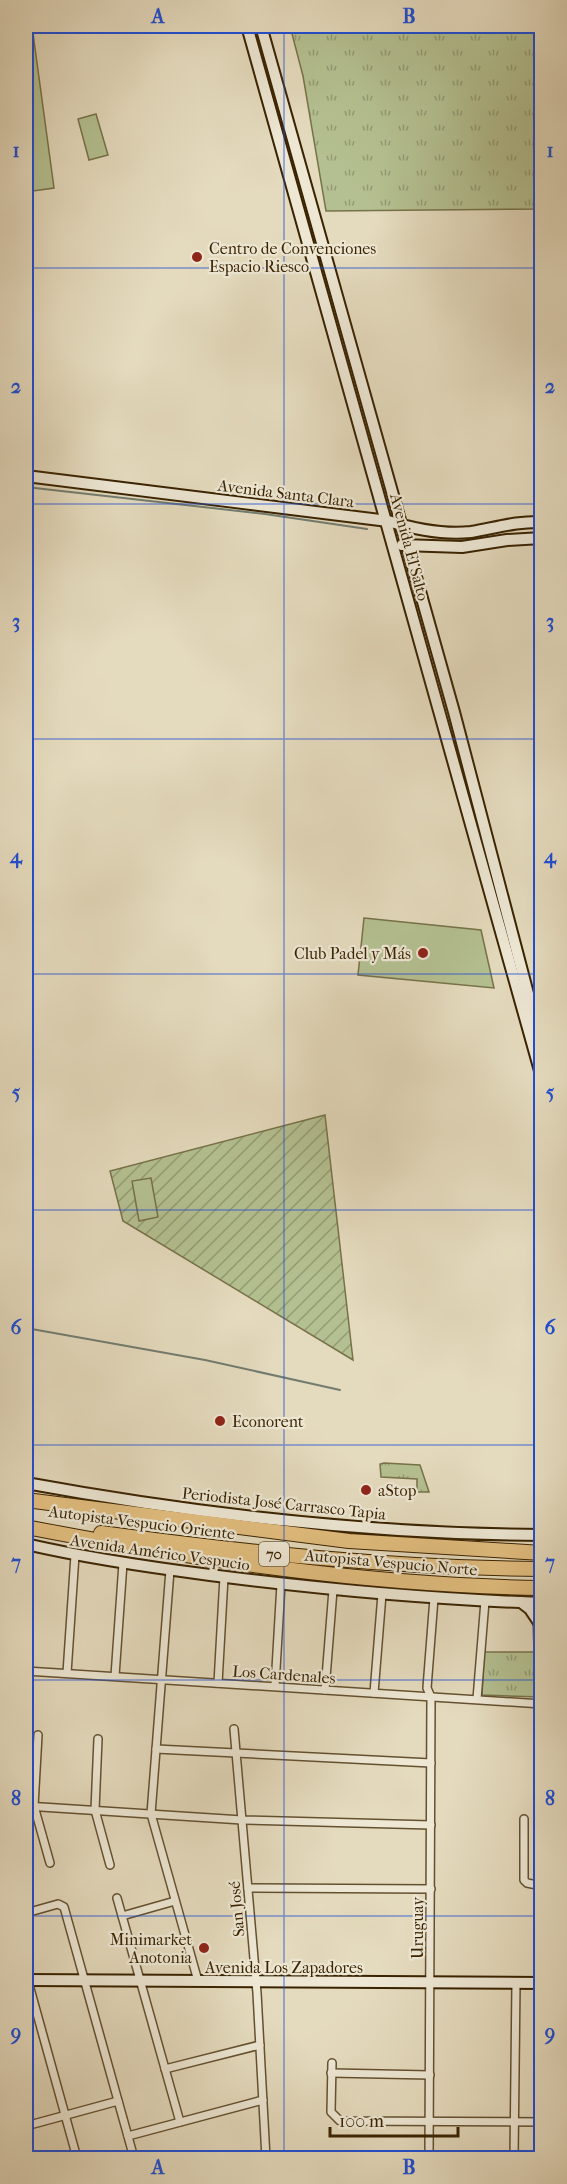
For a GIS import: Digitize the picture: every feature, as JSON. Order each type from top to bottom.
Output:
[{"type":"highway","name":"Autopista Vespucio Norte","points":[[26,1500],[349,1541],[526,1553],[542,1551]]},
{"type":"highway","name":"Autopista Vespucio Norte","points":[[26,1527],[152,1551],[258,1566],[418,1582],[542,1588]]},
{"type":"highway","name":"Autopista Vespucio Oriente","points":[[26,1527],[62,1528],[367,1563],[542,1569]]},
{"type":"main road","name":"Avenida El Salto","points":[[247,26],[388,521],[542,1078]]},
{"type":"main road","name":"Avenida El Salto","points":[[261,26],[454,712],[542,1047]]},
{"type":"main road","name":"Avenida Santa Clara","points":[[26,476],[388,521],[437,532],[462,532],[519,522],[542,522]]},
{"type":"main road","points":[[394,544],[462,547],[507,540],[542,538]]},
{"type":"main road","name":"Periodista José Carrasco Tapia","points":[[26,1482],[128,1500],[304,1522],[409,1531],[542,1535]]},
{"type":"main road","points":[[520,1534],[534,1541],[542,1551]]},
{"type":"main road","name":"Avenida Américo Vespucio","points":[[26,1544],[123,1563],[333,1590],[542,1603]]},
{"type":"main road","points":[[520,1602],[530,1598],[542,1588]]},
{"type":"main road","points":[[520,1602],[530,1609],[542,1627]]},
{"type":"main road","name":"Avenida Los Zapadores","points":[[26,1978],[140,1982],[542,1983]]},
{"type":"street","points":[[26,1544],[26,1572]]},
{"type":"street","points":[[67,1673],[75,1555]]},
{"type":"street","points":[[116,1676],[123,1563]]},
{"type":"street","points":[[170,1570],[151,1814],[198,1981]]},
{"type":"street","points":[[218,1683],[224,1577]]},
{"type":"street","points":[[275,1686],[281,1584]]},
{"type":"street","points":[[326,1690],[333,1590]]},
{"type":"street","points":[[374,1693],[382,1594]]},
{"type":"street","name":"Uruguay","points":[[429,2158],[431,1696],[428,1688],[434,1598]]},
{"type":"street","points":[[477,1699],[485,1601]]},
{"type":"street","name":"Los Cardenales","points":[[26,1671],[542,1704]]},
{"type":"street","name":"San José","points":[[234,1729],[256,1982],[266,2157]]},
{"type":"street","points":[[38,1735],[34,1806],[50,1863]]},
{"type":"street","points":[[98,1739],[95,1810],[110,1865]]},
{"type":"street","points":[[156,1749],[431,1763]]},
{"type":"street","points":[[26,1806],[242,1820],[430,1826]]},
{"type":"street","points":[[524,1819],[524,1880],[527,1883],[542,1886]]},
{"type":"street","points":[[248,1888],[431,1889]]},
{"type":"street","points":[[117,1898],[180,2122]]},
{"type":"street","points":[[122,1916],[175,1901]]},
{"type":"street","points":[[26,1913],[62,1904],[134,2158]]},
{"type":"street","points":[[26,1978],[77,2158]]},
{"type":"street","points":[[514,2158],[516,1983]]},
{"type":"street","points":[[165,2069],[260,2045]]},
{"type":"street","points":[[332,2062],[331,2112],[336,2120],[542,2122]]},
{"type":"street","points":[[332,2073],[430,2075]]},
{"type":"street","points":[[128,2136],[263,2100]]},
{"type":"street","points":[[26,2126],[118,2101]]},
{"type":"street","points":[[254,2158],[266,2157]]},
{"type":"green space","points":[[26,26],[32,26],[54,188],[26,192]]},
{"type":"green space","points":[[290,26],[541,26],[541,209],[326,211],[303,76]]},
{"type":"green space","points":[[96,114],[108,155],[89,160],[78,119]]},
{"type":"green space","name":"Club Padel y Más","points":[[364,918],[481,930],[494,988],[358,975]]},
{"type":"green space","points":[[325,1115],[353,1360],[123,1221],[110,1171]]},
{"type":"green space","points":[[151,1178],[158,1217],[139,1221],[132,1181]]},
{"type":"green space","points":[[380,1464],[420,1465],[429,1492],[417,1492],[417,1479],[381,1477]]},
{"type":"green space","points":[[533,1623],[541,1639],[541,1697],[482,1695],[484,1652],[534,1652]]},
{"type":"waterway","points":[[26,487],[265,514],[367,529]]},
{"type":"waterway","points":[[26,1328],[205,1360],[340,1390]]},
{"type":"place","name":"Centro de Convenciones Espacio Riesco","points":[[197,257]]},
{"type":"place","name":"Club Padel y Más","points":[[423,953]]},
{"type":"place","name":"Econorent","points":[[220,1421]]},
{"type":"place","name":"aStop","points":[[366,1490]]},
{"type":"place","name":"Minimarket Anotonia","points":[[204,1948]]}]
